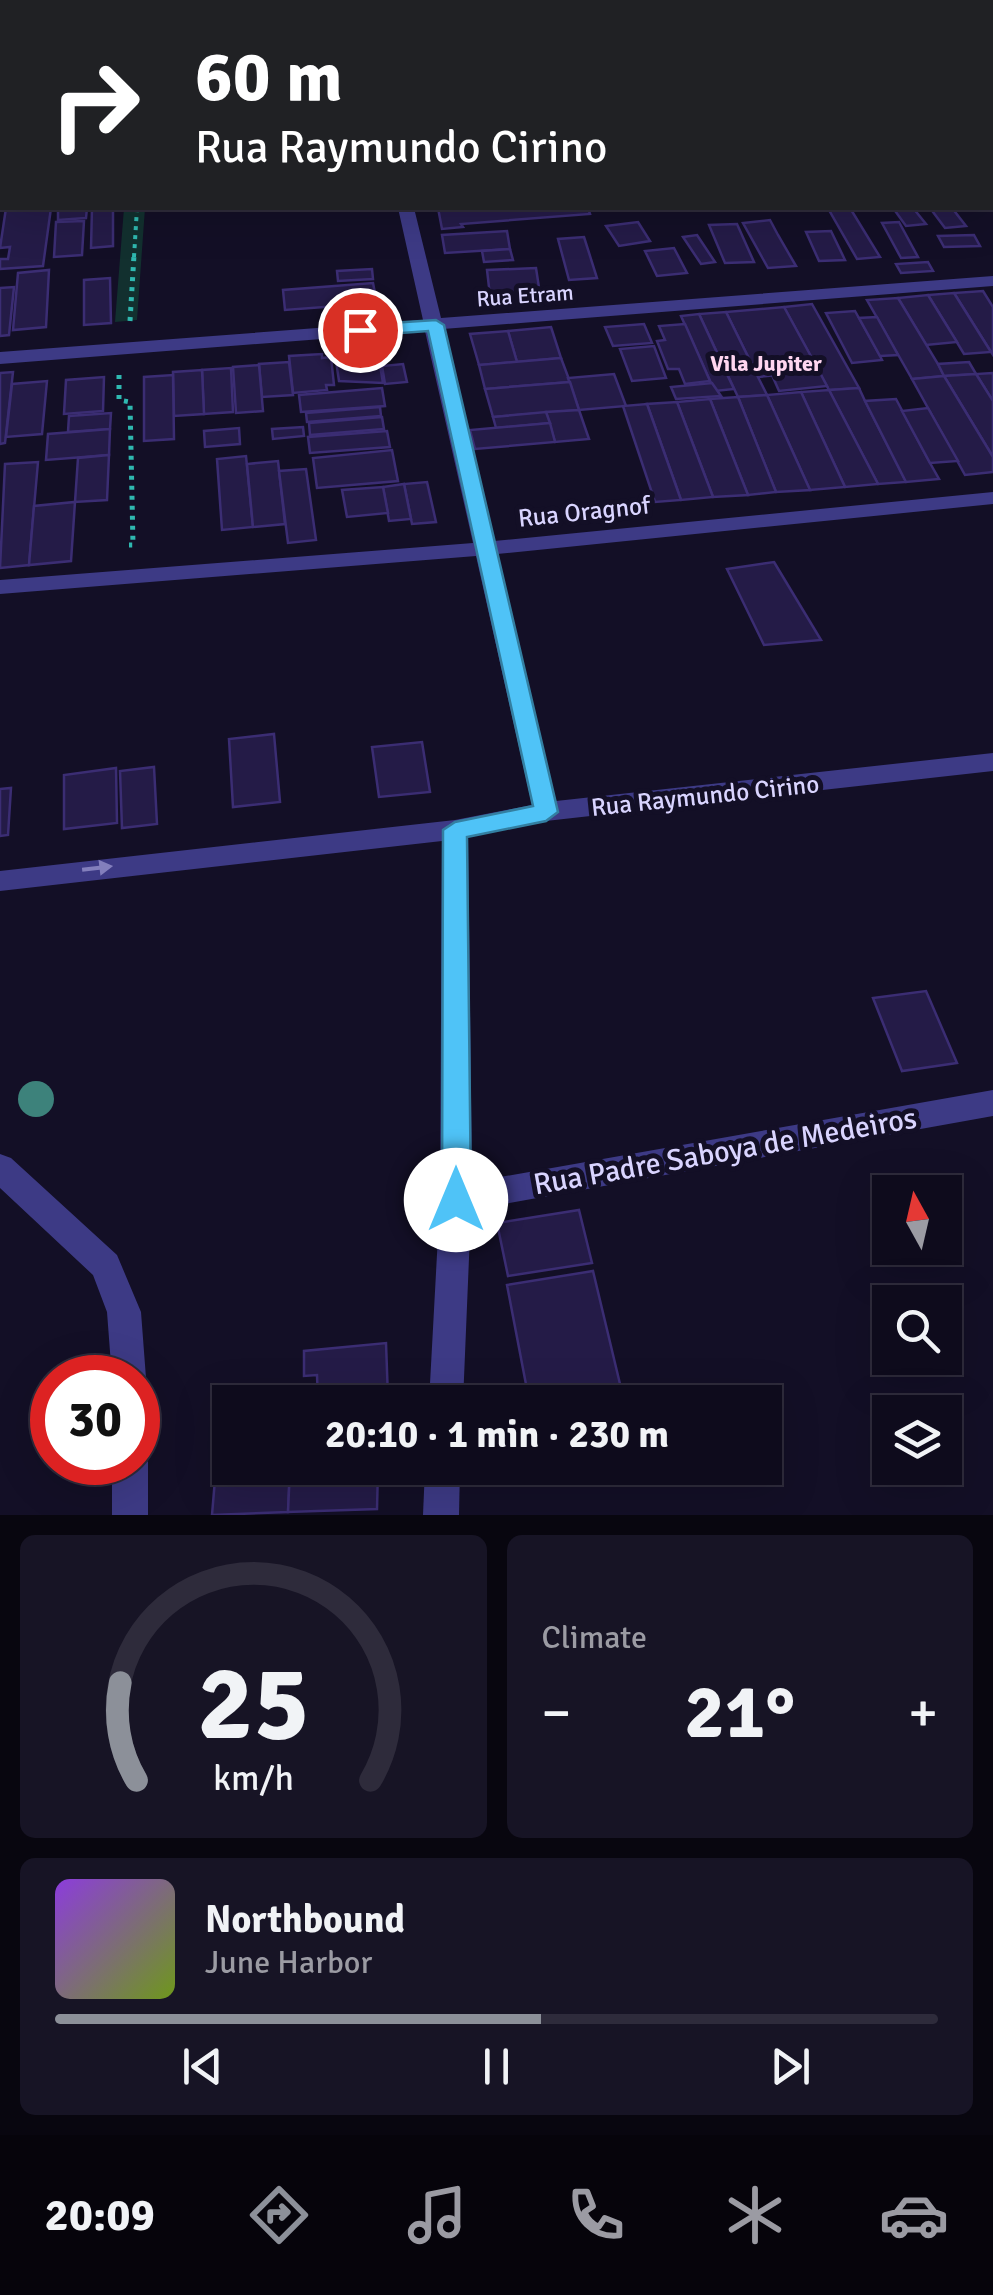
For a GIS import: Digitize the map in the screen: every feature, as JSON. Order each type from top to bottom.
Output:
[{"type":"street","points":[[407,210],[546,812]]},
{"type":"street","name":"Rua Etram","points":[[0,358],[993,282]]},
{"type":"street","name":"Rua Oragnof","points":[[0,588],[484,549],[993,498]]},
{"type":"street","name":"Rua Raymundo Cirino","points":[[0,880],[455,830],[546,812],[993,762]]},
{"type":"street","points":[[447,1385],[456,1200],[455,830]]},
{"type":"street","name":"Rua Padre Saboya de Medeiros","points":[[456,1200],[993,1103]]},
{"type":"street","points":[[0,1168],[106,1266],[124,1312],[128,1355]]},
{"type":"street","points":[[130,1485],[130,1515]]},
{"type":"street","points":[[441,1515],[442,1485]]},
{"type":"path","points":[[130,324],[137,210]]},
{"type":"path","points":[[118,349],[119,400],[130,402],[133,545],[122,545]]},
{"type":"path","points":[[127,553],[141,552]]},
{"type":"green space","points":[[124,210],[145,210],[137,320],[115,322]]},
{"type":"building","points":[[6,210],[51,210],[43,266],[0,269],[0,259],[8,259],[10,247],[0,248]]},
{"type":"building","points":[[58,210],[87,210],[86,218],[58,220]]},
{"type":"building","points":[[92,210],[113,210],[113,246],[91,248]]},
{"type":"building","points":[[438,210],[589,210],[590,214],[461,224],[463,227],[442,229]]},
{"type":"building","points":[[829,210],[851,210],[880,257],[857,259]]},
{"type":"building","points":[[894,210],[915,210],[926,224],[906,226]]},
{"type":"building","points":[[932,210],[954,210],[966,226],[945,228]]},
{"type":"building","points":[[770,220],[796,266],[768,268],[743,223]]},
{"type":"building","points":[[84,221],[82,255],[54,257],[56,222]]},
{"type":"building","points":[[638,222],[650,241],[619,246],[606,226]]},
{"type":"building","points":[[899,222],[918,257],[901,258],[882,223]]},
{"type":"building","points":[[737,224],[754,262],[725,263],[709,225]]},
{"type":"building","points":[[507,231],[510,249],[445,253],[442,235]]},
{"type":"building","points":[[831,231],[845,260],[819,261],[806,232]]},
{"type":"building","points":[[697,235],[715,262],[701,264],[683,237]]},
{"type":"building","points":[[974,235],[980,246],[944,247],[938,236]]},
{"type":"building","points":[[584,237],[597,278],[569,280],[558,239]]},
{"type":"building","points":[[674,248],[687,273],[657,276],[645,251]]},
{"type":"building","points":[[510,249],[513,260],[484,262],[482,251]]},
{"type":"building","points":[[928,262],[933,271],[901,273],[896,264]]},
{"type":"building","points":[[536,268],[540,294],[490,296],[487,270]]},
{"type":"building","points":[[372,269],[373,279],[338,281],[337,271]]},
{"type":"building","points":[[49,270],[46,327],[13,330],[18,273]]},
{"type":"building","points":[[110,278],[111,323],[84,325],[84,280]]},
{"type":"building","points":[[373,283],[377,303],[285,310],[283,290]]},
{"type":"building","points":[[14,287],[9,335],[0,336],[0,288]]},
{"type":"building","points":[[983,291],[993,307],[993,355],[954,293]]},
{"type":"building","points":[[954,293],[991,352],[964,354],[928,295]]},
{"type":"building","points":[[928,295],[957,342],[926,345],[898,298]]},
{"type":"building","points":[[898,298],[944,376],[912,379],[867,300]]},
{"type":"building","points":[[812,304],[859,388],[829,390],[784,307]]},
{"type":"building","points":[[784,307],[819,371],[758,377],[726,312]]},
{"type":"building","points":[[855,311],[882,360],[852,363],[826,313]]},
{"type":"building","points":[[726,312],[767,395],[738,397],[699,314]]},
{"type":"building","points":[[699,314],[734,389],[715,391],[710,381],[681,316]]},
{"type":"building","points":[[877,317],[898,355],[880,356],[859,318]]},
{"type":"building","points":[[644,324],[652,343],[613,346],[605,327]]},
{"type":"building","points":[[685,324],[710,381],[685,384],[679,369],[668,369],[657,341],[665,340],[659,326]]},
{"type":"building","points":[[551,327],[561,358],[517,362],[508,331]]},
{"type":"building","points":[[508,331],[517,362],[479,365],[470,334]]},
{"type":"building","points":[[654,346],[666,378],[632,381],[620,349]]},
{"type":"building","points":[[377,347],[383,383],[339,381],[335,354]]},
{"type":"building","points":[[322,354],[322,358],[331,357],[334,385],[326,385],[327,390],[293,393],[289,356]]},
{"type":"building","points":[[561,358],[570,382],[485,389],[479,365]]},
{"type":"building","points":[[289,362],[293,395],[262,397],[259,364]]},
{"type":"building","points":[[969,362],[976,374],[944,376],[938,364]]},
{"type":"building","points":[[403,364],[407,382],[385,384],[382,366]]},
{"type":"building","points":[[259,365],[263,411],[236,413],[233,367]]},
{"type":"building","points":[[231,368],[233,412],[204,414],[202,370]]},
{"type":"building","points":[[202,370],[204,414],[174,416],[173,372]]},
{"type":"building","points":[[819,371],[827,386],[779,391],[772,375]]},
{"type":"building","points":[[13,372],[5,443],[0,444],[0,373]]},
{"type":"building","points":[[993,373],[993,401],[976,374]]},
{"type":"building","points":[[614,374],[626,406],[579,410],[568,378]]},
{"type":"building","points":[[976,374],[993,401],[993,457],[944,376]]},
{"type":"building","points":[[173,375],[174,439],[144,441],[144,377]]},
{"type":"building","points":[[944,376],[993,457],[993,472],[965,475],[912,379]]},
{"type":"building","points":[[104,377],[103,411],[64,414],[66,380]]},
{"type":"building","points":[[47,381],[42,434],[6,437],[12,384]]},
{"type":"building","points":[[570,382],[579,410],[493,417],[485,389]]},
{"type":"building","points":[[712,383],[721,396],[676,399],[671,387]]},
{"type":"building","points":[[382,388],[385,406],[301,412],[299,395]]},
{"type":"building","points":[[859,388],[906,482],[878,484],[829,390]]},
{"type":"building","points":[[829,390],[878,484],[845,487],[801,392]]},
{"type":"building","points":[[801,392],[845,487],[810,490],[767,395]]},
{"type":"building","points":[[767,395],[810,490],[776,492],[738,397]]},
{"type":"building","points":[[738,397],[776,492],[748,495],[710,399]]},
{"type":"building","points":[[710,399],[748,495],[713,497],[677,402]]},
{"type":"building","points":[[896,399],[939,479],[906,482],[865,401]]},
{"type":"building","points":[[677,402],[713,497],[681,500],[647,404]]},
{"type":"building","points":[[647,404],[681,500],[655,502],[623,406]]},
{"type":"building","points":[[380,407],[381,416],[307,422],[306,413]]},
{"type":"building","points":[[928,408],[958,461],[930,463],[902,411]]},
{"type":"building","points":[[579,410],[589,439],[555,442],[546,412]]},
{"type":"building","points":[[546,412],[550,423],[496,428],[493,417]]},
{"type":"building","points":[[111,413],[110,429],[68,432],[69,416]]},
{"type":"building","points":[[382,417],[384,429],[310,435],[309,423]]},
{"type":"building","points":[[550,423],[555,442],[475,449],[470,430]]},
{"type":"building","points":[[303,427],[304,436],[273,439],[272,429]]},
{"type":"building","points":[[239,428],[240,444],[205,447],[204,431]]},
{"type":"building","points":[[110,429],[109,455],[46,460],[48,434]]},
{"type":"building","points":[[387,431],[390,447],[310,453],[308,437]]},
{"type":"building","points":[[392,450],[398,481],[317,488],[313,458]]},
{"type":"building","points":[[109,455],[107,500],[75,502],[78,458]]},
{"type":"building","points":[[246,456],[253,527],[222,530],[217,459]]},
{"type":"building","points":[[278,461],[285,524],[253,527],[247,464]]},
{"type":"building","points":[[38,462],[29,565],[0,568],[5,464]]},
{"type":"building","points":[[306,469],[316,540],[288,543],[279,471]]},
{"type":"building","points":[[427,482],[436,522],[412,524],[404,484]]},
{"type":"building","points":[[404,484],[411,519],[389,521],[383,487]]},
{"type":"building","points":[[383,487],[388,513],[347,517],[342,490]]},
{"type":"building","points":[[75,502],[71,561],[29,565],[34,506]]},
{"type":"building","points":[[774,562],[821,640],[764,645],[727,569]]},
{"type":"building","points":[[274,734],[280,802],[233,807],[229,739]]},
{"type":"building","points":[[422,742],[430,792],[379,797],[372,747]]},
{"type":"building","points":[[154,767],[157,824],[122,828],[120,771]]},
{"type":"building","points":[[116,768],[117,823],[64,829],[64,775]]},
{"type":"building","points":[[11,788],[8,835],[0,836],[0,789]]},
{"type":"building","points":[[926,991],[957,1063],[902,1071],[873,998]]},
{"type":"building","points":[[579,1210],[592,1263],[508,1276],[497,1223]]},
{"type":"building","points":[[593,1271],[620,1384],[526,1385],[507,1285]]},
{"type":"building","points":[[386,1343],[388,1385],[317,1385],[317,1375],[304,1376],[304,1351]]},
{"type":"building","points":[[215,1485],[289,1485],[288,1512],[212,1515]]},
{"type":"building","points":[[289,1485],[378,1485],[377,1509],[288,1512]]},
{"type":"district","name":"Vila Jupiter","points":[[766,363]]},
{"type":"route","points":[[360,330],[436,325],[546,812],[455,830],[456,1200]]}]
